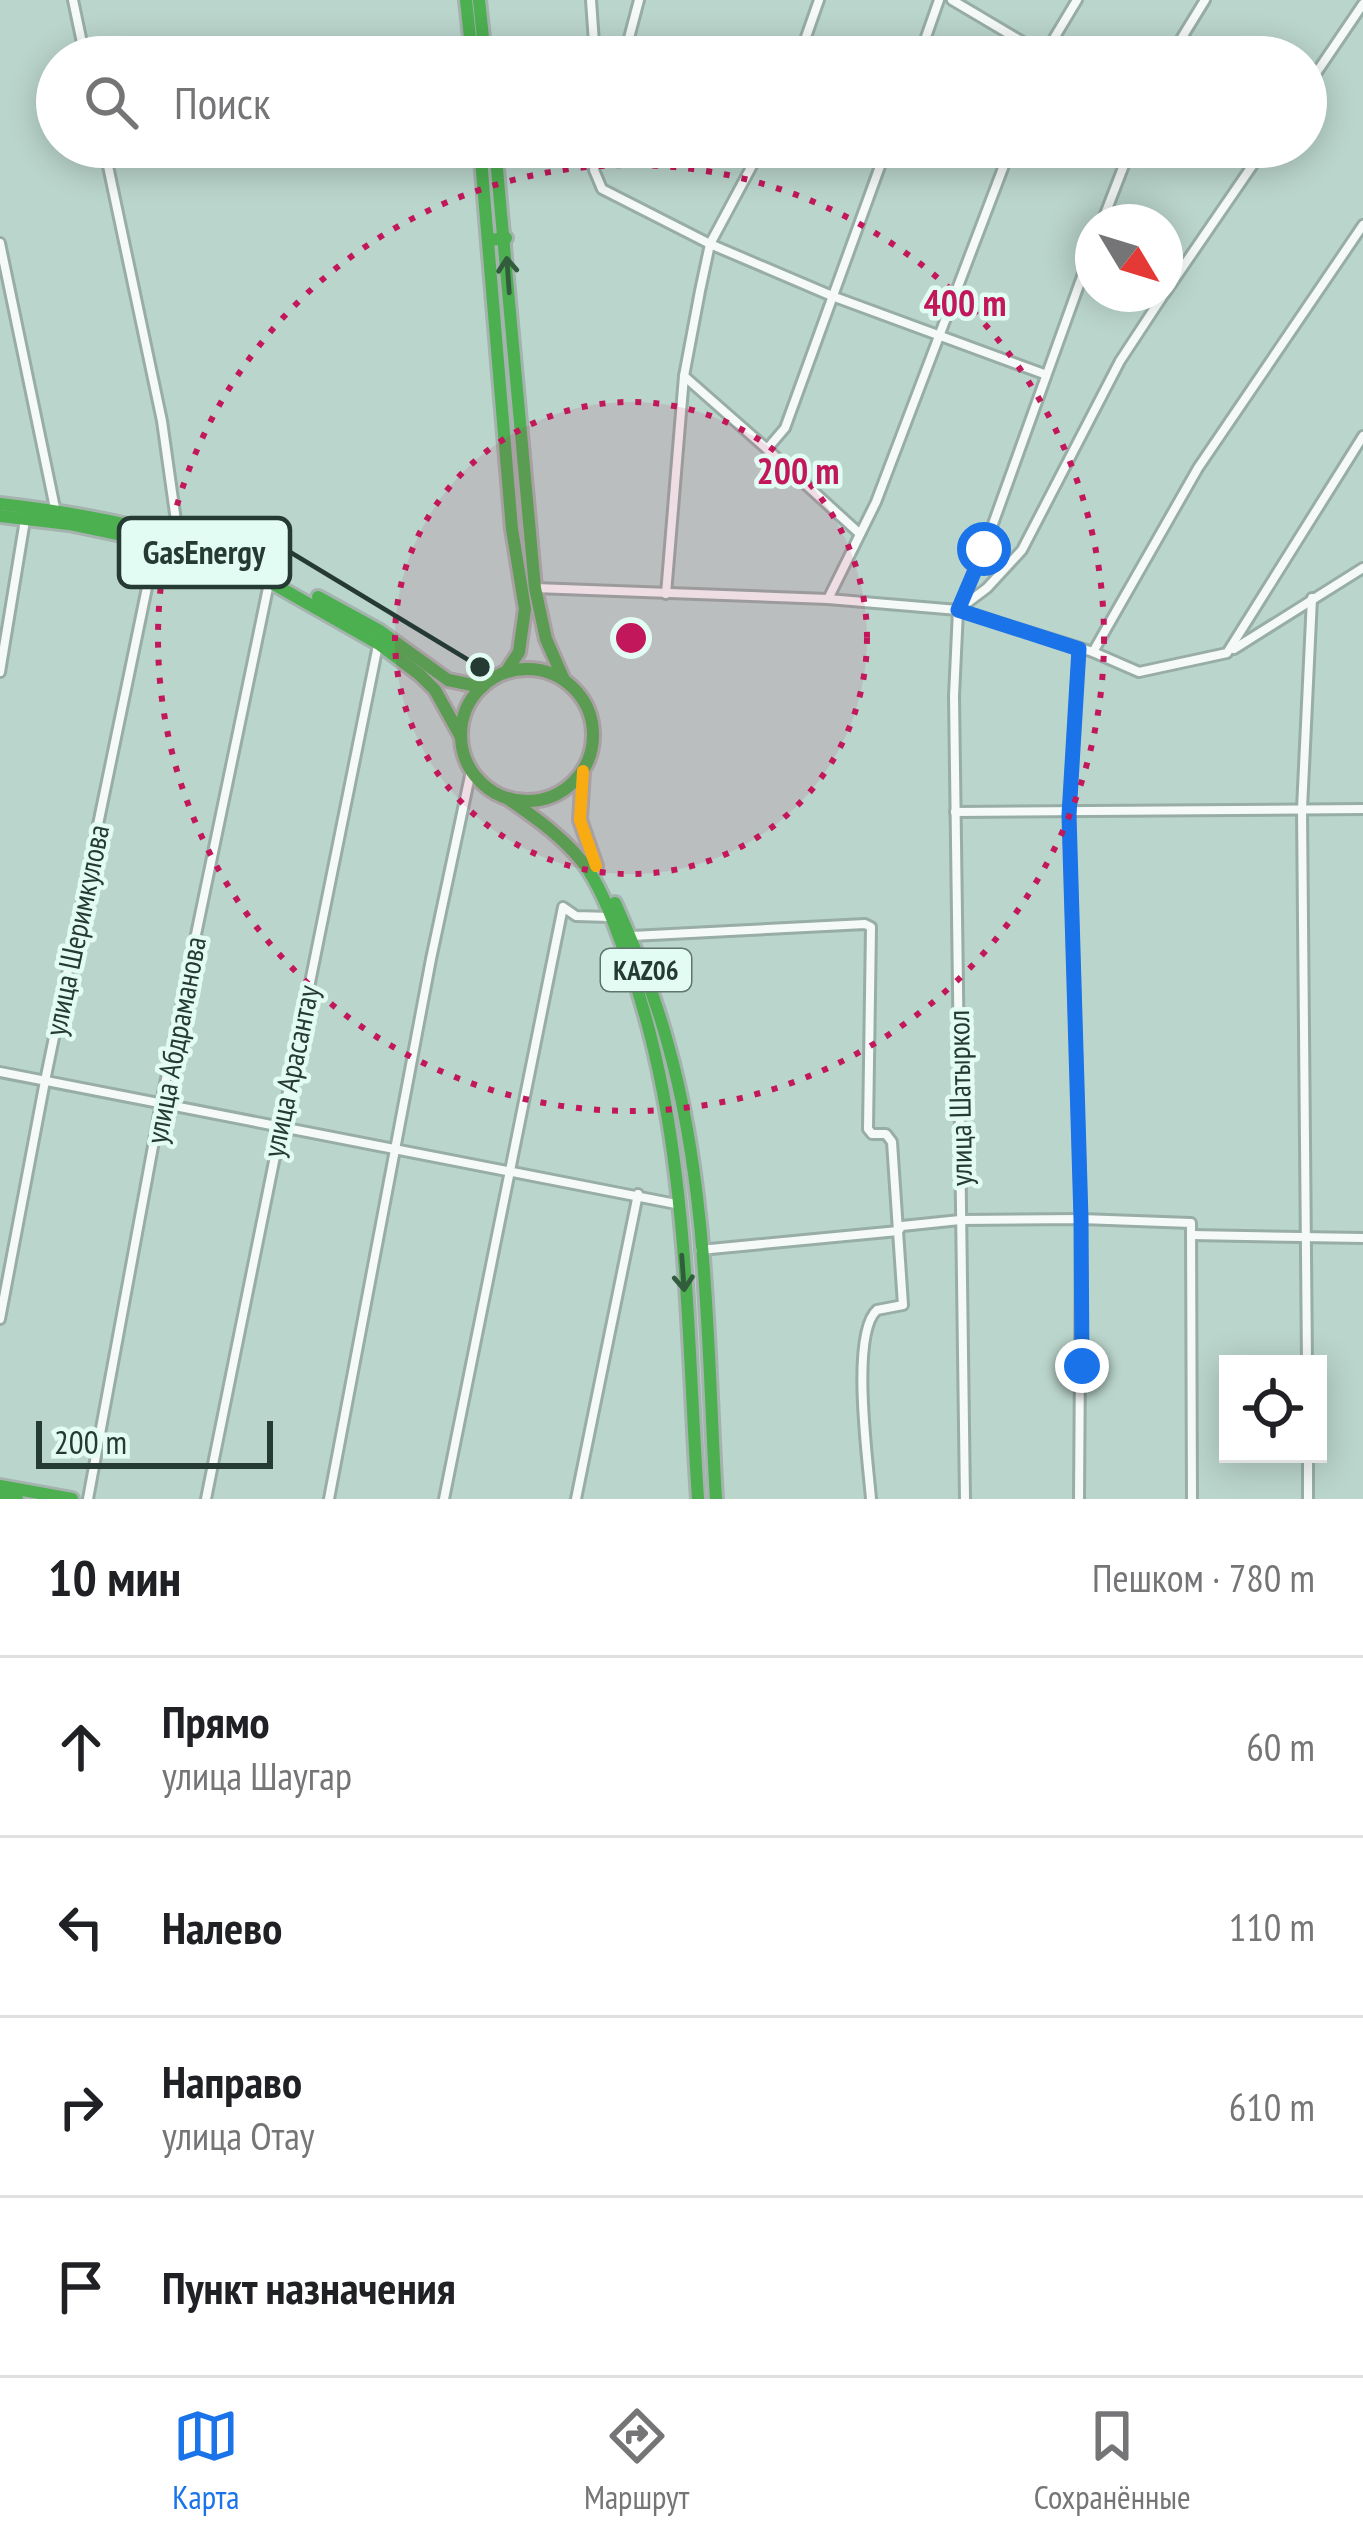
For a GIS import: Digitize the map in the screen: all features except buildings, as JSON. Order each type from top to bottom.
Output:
[{"type":"main road","points":[[466,0],[470,36]]},
{"type":"main road","points":[[479,0],[483,36]]},
{"type":"main road","points":[[461,737],[463,718],[482,687],[506,672],[520,652],[525,609],[512,529],[482,168]]},
{"type":"main road","points":[[498,168],[535,588],[546,639],[564,680]]},
{"type":"main road","points":[[490,240],[506,238]]},
{"type":"main road","points":[[0,504],[56,509],[178,536],[263,568],[380,631],[448,680],[482,687]]},
{"type":"main road","points":[[0,516],[189,549],[269,582],[379,644],[435,690],[461,737],[471,771]]},
{"type":"main road","points":[[506,672],[526,669],[564,680]]},
{"type":"main road","name":"KАZ06","points":[[564,680],[589,712],[593,732],[577,813],[581,835],[651,983],[695,1180],[716,1499]]},
{"type":"main road","name":"KАZ06","points":[[471,771],[578,855],[612,917],[649,1021],[678,1204],[698,1499]]},
{"type":"main road","points":[[507,798],[549,797],[583,771]]},
{"type":"main road","points":[[0,1486],[72,1499]]},
{"type":"main road","points":[[0,1496],[17,1499]]},
{"type":"street","points":[[73,0],[81,36]]},
{"type":"street","points":[[591,0],[594,36]]},
{"type":"street","points":[[630,36],[639,0]]},
{"type":"street","points":[[806,36],[819,0]]},
{"type":"street","points":[[926,36],[938,0]]},
{"type":"street","points":[[952,0],[1012,36]]},
{"type":"street","points":[[1056,36],[1077,0]]},
{"type":"street","points":[[1183,36],[1205,0]]},
{"type":"street","points":[[1327,57],[1363,4]]},
{"type":"street","points":[[108,168],[162,421],[178,536]]},
{"type":"street","points":[[595,168],[602,189],[710,244],[832,296],[1044,374]]},
{"type":"street","points":[[666,594],[684,376],[710,244],[751,168]]},
{"type":"street","points":[[767,449],[785,428],[879,168]]},
{"type":"street","points":[[828,599],[876,502],[1003,168]]},
{"type":"street","points":[[1109,204],[1123,168]]},
{"type":"street","points":[[1183,267],[1251,168]]},
{"type":"street","points":[[1093,652],[1198,468],[1359,239],[1363,225]]},
{"type":"street","points":[[0,243],[56,509]]},
{"type":"street","points":[[958,610],[1075,293]]},
{"type":"street","points":[[958,610],[987,588],[1022,550],[1120,361],[1152,312]]},
{"type":"street","points":[[684,376],[860,533]]},
{"type":"street","points":[[1227,653],[1363,436]]},
{"type":"street","points":[[0,672],[26,518]]},
{"type":"street","name":"улица Шеримкулова","points":[[0,1319],[44,1081],[157,542]]},
{"type":"street","points":[[535,588],[828,599],[958,610],[1093,652],[1139,672],[1227,653],[1363,568]]},
{"type":"street","name":"улица Абдраманова","points":[[88,1499],[161,1103],[269,582]]},
{"type":"street","points":[[1306,1355],[1302,809],[1312,598]]},
{"type":"street","name":"улица Шатыркол","points":[[958,610],[954,696],[965,1499]]},
{"type":"street","name":"улица Арасантау","points":[[206,1499],[278,1125],[379,644]]},
{"type":"street","points":[[1079,649],[1069,809],[1081,1219],[1079,1499]]},
{"type":"street","points":[[329,1499],[471,771]]},
{"type":"street","points":[[955,812],[1363,809]]},
{"type":"street","points":[[445,1499],[563,907],[576,916],[612,917]]},
{"type":"street","points":[[632,936],[793,925],[871,927],[868,1129],[890,1136],[903,1305],[877,1310],[865,1328],[871,1499]]},
{"type":"street","points":[[0,1072],[678,1204]]},
{"type":"street","points":[[575,1499],[638,1194]]},
{"type":"street","points":[[698,1250],[898,1231],[902,1226],[960,1220],[1191,1223],[1192,1499]]},
{"type":"street","points":[[1191,1235],[1363,1238]]},
{"type":"street","points":[[1308,1463],[1309,1499]]},
{"type":"traffic: fast","points":[[466,0],[470,36]]},
{"type":"traffic: fast","points":[[479,0],[483,36]]},
{"type":"traffic: fast","points":[[482,168],[512,529],[525,609],[519,652],[506,672]]},
{"type":"traffic: fast","points":[[497,168],[535,588],[546,639],[564,680]]},
{"type":"traffic: fast","points":[[490,240],[506,238]]},
{"type":"traffic: fast","points":[[0,504],[141,528],[276,574]]},
{"type":"traffic: fast","points":[[0,516],[69,524],[189,549],[270,582],[379,644],[420,675],[435,690],[461,737]]},
{"type":"traffic: fast","points":[[318,597],[380,631],[448,680],[482,687]]},
{"type":"traffic: fast","points":[[527,669],[552,674],[574,688],[588,710],[593,735],[588,760],[574,782],[552,796],[527,801],[502,796],[480,782],[466,760],[461,735],[466,710],[480,688],[502,674],[527,669]]},
{"type":"traffic: fast","points":[[507,798],[562,840],[589,871],[616,928],[649,1028],[682,1228],[698,1499]]},
{"type":"traffic: fast","points":[[615,903],[662,1023],[691,1153],[704,1268],[716,1499]]},
{"type":"traffic: fast","points":[[0,1486],[72,1499]]},
{"type":"traffic: fast","points":[[0,1496],[17,1499]]},
{"type":"traffic: slow","points":[[583,771],[580,820],[596,866]]},
{"type":"place","name":"GasEnergy","points":[[480,667]]},
{"type":"route","points":[[984,549],[958,610],[1079,649],[1069,815],[1082,1366]]}]
